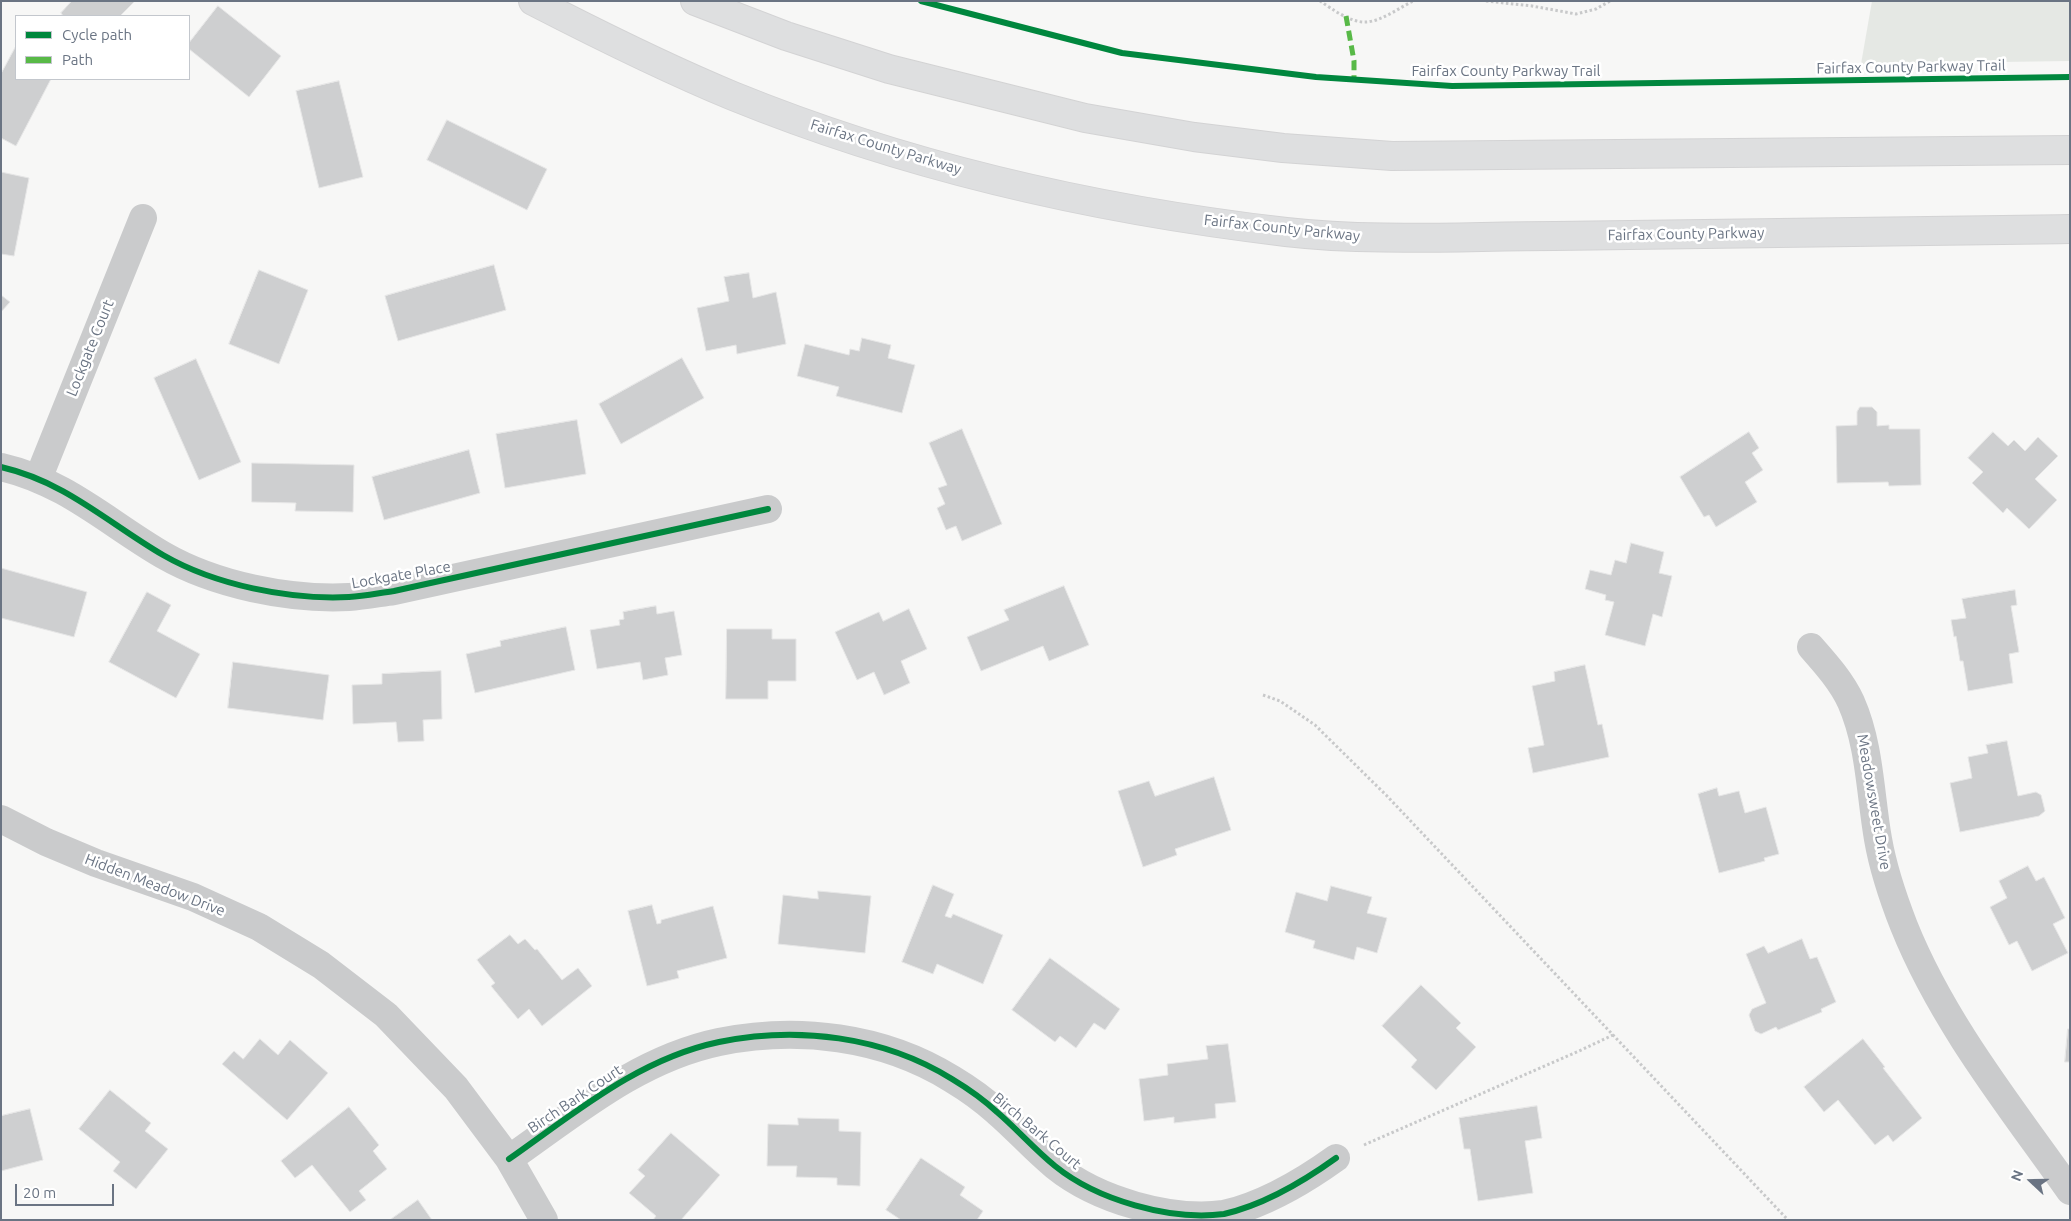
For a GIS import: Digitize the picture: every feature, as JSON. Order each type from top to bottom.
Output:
[{"type":"highway","name":"Fairfax County Parkway","points":[[533,1],[643,57],[735,97],[863,143],[1068,198],[1141,212],[1289,232],[1362,236],[1590,236],[2070,229]]},
{"type":"highway","points":[[695,1],[814,45],[889,69],[978,92],[1085,118],[1194,137],[1283,148],[1392,156],[2070,150]]},
{"type":"street","name":"Lockgate Court","points":[[38,479],[143,218]]},
{"type":"street","name":"Lockgate Place","points":[[1,467],[38,479],[79,499],[164,555],[206,575],[251,588],[302,596],[349,597],[394,591],[768,509]]},
{"type":"street","name":"Meadowsweet Drive","points":[[1811,647],[1829,668],[1850,701],[1864,737],[1878,840],[1889,883],[1903,925],[1921,965],[1963,1040],[2070,1191]]},
{"type":"street","name":"Hidden Meadow Drive","points":[[1,819],[46,842],[96,863],[194,897],[259,927],[322,965],[386,1015],[456,1088],[509,1159],[544,1220]]},
{"type":"street","name":"Birch Bark Court","points":[[509,1159],[622,1080],[638,1072],[669,1058],[718,1042],[768,1035],[826,1036],[864,1043],[911,1058],[951,1078],[995,1109],[1055,1166],[1093,1191],[1132,1207],[1179,1216],[1224,1214],[1270,1197],[1314,1174],[1336,1158]]},
{"type":"path","points":[[1320,1],[1353,20],[1366,22],[1381,17],[1413,1]]},
{"type":"path","points":[[1486,1],[1532,6],[1576,14],[1596,8],[1610,1]]},
{"type":"path","points":[[1263,695],[1280,701],[1316,725],[1387,796],[1788,1220]]},
{"type":"path","points":[[1336,1158],[1613,1035]]},
{"type":"shaded area","points":[[1872,1],[2070,1],[2070,61],[1861,64]]},
{"type":"building","points":[[72,1],[135,1],[121,15],[62,15],[61,13]]},
{"type":"building","points":[[218,6],[281,56],[249,97],[190,50],[190,42]]},
{"type":"building","points":[[15,48],[15,80],[50,80],[16,146],[1,138],[1,74]]},
{"type":"building","points":[[339,81],[363,177],[319,188],[296,91]]},
{"type":"building","points":[[447,120],[547,169],[527,210],[427,160]]},
{"type":"building","points":[[1,172],[29,178],[14,256],[1,254]]},
{"type":"building","points":[[494,265],[506,310],[398,341],[385,296]]},
{"type":"building","points":[[259,270],[308,290],[279,364],[229,344]]},
{"type":"building","points":[[749,273],[753,298],[776,292],[786,344],[737,354],[736,345],[706,351],[697,308],[729,301],[724,277]]},
{"type":"building","points":[[1,295],[10,302],[1,312]]},
{"type":"building","points":[[862,338],[891,345],[888,358],[915,365],[902,413],[836,396],[839,387],[797,376],[805,344],[849,355],[850,349],[859,351]]},
{"type":"building","points":[[682,358],[704,398],[621,444],[599,404]]},
{"type":"building","points":[[196,359],[241,462],[199,480],[154,378]]},
{"type":"building","points":[[1860,407],[1872,407],[1877,412],[1877,426],[1889,425],[1889,429],[1920,429],[1921,485],[1889,486],[1888,482],[1837,483],[1836,426],[1857,425],[1857,412]]},
{"type":"building","points":[[577,420],[586,474],[505,488],[496,434]]},
{"type":"building","points":[[962,429],[1002,524],[962,541],[956,526],[946,530],[937,508],[945,504],[938,488],[947,485],[929,443]]},
{"type":"building","points":[[1749,432],[1759,448],[1752,453],[1763,470],[1745,482],[1757,502],[1716,527],[1709,515],[1704,517],[1680,477]]},
{"type":"building","points":[[1993,432],[2008,446],[2014,440],[2025,451],[2038,437],[2058,456],[2035,479],[2057,500],[2029,529],[2007,508],[2003,513],[1972,483],[1983,472],[1968,458]]},
{"type":"building","points":[[469,450],[480,493],[384,520],[372,477]]},
{"type":"building","points":[[252,463],[354,465],[353,512],[295,511],[296,503],[252,502]]},
{"type":"building","points":[[1631,543],[1664,552],[1659,573],[1672,576],[1662,617],[1653,614],[1645,646],[1605,635],[1614,602],[1605,600],[1606,595],[1585,589],[1590,570],[1611,575],[1615,560],[1626,563]]},
{"type":"building","points":[[1,568],[87,592],[74,637],[1,618]]},
{"type":"building","points":[[1064,586],[1089,645],[1049,661],[1043,646],[981,671],[967,637],[1009,620],[1004,610]]},
{"type":"building","points":[[2015,590],[2017,605],[2011,606],[2019,652],[2009,654],[2013,683],[1968,691],[1963,661],[1960,661],[1951,620],[1966,618],[1962,599]]},
{"type":"building","points":[[147,592],[171,605],[157,631],[200,654],[176,698],[109,662]]},
{"type":"building","points":[[656,606],[657,614],[674,611],[682,655],[665,658],[668,675],[643,680],[640,662],[597,669],[590,630],[620,625],[619,620],[624,619],[623,612]]},
{"type":"building","points":[[909,609],[927,649],[901,661],[910,683],[884,695],[874,672],[857,680],[835,632],[879,612],[883,621]]},
{"type":"building","points":[[566,627],[575,670],[475,693],[466,654],[501,646],[500,641]]},
{"type":"building","points":[[727,629],[772,629],[772,639],[796,639],[796,681],[768,681],[768,699],[726,699]]},
{"type":"building","points":[[233,662],[329,675],[323,720],[228,708]]},
{"type":"building","points":[[1585,665],[1598,725],[1602,724],[1609,757],[1533,773],[1528,748],[1544,745],[1532,686],[1555,681],[1554,672]]},
{"type":"building","points":[[441,671],[442,719],[423,720],[424,741],[398,742],[396,722],[353,724],[352,685],[382,684],[382,674]]},
{"type":"building","points":[[2007,741],[2018,796],[2036,792],[2041,795],[2045,811],[2039,816],[1960,832],[1950,783],[1972,778],[1968,757],[1988,753],[1986,745]]},
{"type":"building","points":[[1214,777],[1231,830],[1175,849],[1177,855],[1143,867],[1118,791],[1149,781],[1155,796]]},
{"type":"building","points":[[1717,788],[1719,796],[1739,791],[1745,813],[1766,807],[1779,854],[1764,858],[1765,861],[1719,873],[1698,794]]},
{"type":"building","points":[[2028,866],[2036,881],[2044,877],[2065,918],[2053,924],[2068,953],[2032,971],[2017,941],[2009,945],[1990,907],[2007,898],[1999,881]]},
{"type":"building","points":[[933,885],[954,894],[945,916],[951,918],[953,914],[1003,935],[983,984],[937,964],[933,974],[902,962]]},
{"type":"building","points":[[1331,886],[1372,897],[1367,913],[1387,918],[1377,953],[1357,947],[1354,960],[1313,948],[1315,941],[1285,932],[1296,892],[1327,901]]},
{"type":"building","points":[[818,891],[871,896],[865,953],[778,944],[783,895],[818,899]]},
{"type":"building","points":[[652,905],[657,924],[661,923],[661,920],[713,906],[727,958],[677,971],[679,978],[647,986],[628,911]]},
{"type":"building","points":[[510,935],[518,944],[525,939],[535,950],[537,949],[562,980],[578,968],[592,986],[542,1026],[529,1009],[518,1019],[491,986],[495,983],[477,960]]},
{"type":"building","points":[[1802,939],[1810,959],[1817,957],[1836,1002],[1821,1009],[1822,1012],[1778,1030],[1776,1027],[1761,1034],[1755,1031],[1749,1015],[1752,1009],[1766,1003],[1746,954],[1764,946],[1768,953]]},
{"type":"building","points":[[1050,958],[1120,1009],[1105,1030],[1094,1023],[1076,1048],[1060,1036],[1055,1042],[1012,1010]]},
{"type":"building","points":[[1421,985],[1461,1023],[1456,1028],[1476,1047],[1436,1090],[1411,1067],[1417,1060],[1382,1026]]},
{"type":"building","points":[[2068,1029],[2070,1029],[2070,1062],[2065,1062]]},
{"type":"building","points":[[260,1039],[278,1055],[290,1040],[328,1073],[287,1120],[222,1064],[234,1051],[243,1059]]},
{"type":"building","points":[[1863,1039],[1922,1118],[1893,1142],[1888,1135],[1875,1145],[1838,1100],[1824,1112],[1804,1087]]},
{"type":"building","points":[[1228,1044],[1236,1102],[1215,1104],[1216,1118],[1174,1123],[1174,1117],[1144,1121],[1139,1079],[1168,1075],[1167,1064],[1208,1059],[1206,1046]]},
{"type":"building","points":[[110,1090],[151,1123],[145,1131],[168,1149],[136,1189],[113,1171],[120,1162],[79,1129]]},
{"type":"building","points":[[1537,1106],[1542,1138],[1525,1141],[1533,1193],[1478,1201],[1470,1149],[1464,1149],[1459,1118]]},
{"type":"building","points":[[349,1107],[379,1145],[373,1151],[387,1169],[359,1191],[366,1200],[350,1212],[312,1165],[295,1178],[281,1161]]},
{"type":"building","points":[[30,1109],[43,1160],[1,1171],[1,1116]]},
{"type":"building","points":[[798,1118],[839,1119],[839,1131],[861,1132],[860,1186],[837,1185],[837,1178],[796,1177],[797,1166],[767,1166],[768,1124],[798,1125]]},
{"type":"building","points":[[671,1133],[720,1175],[681,1220],[653,1220],[656,1216],[629,1193],[645,1176],[638,1170]]},
{"type":"building","points":[[921,1158],[965,1187],[960,1195],[983,1211],[977,1220],[901,1220],[886,1210]]},
{"type":"building","points":[[418,1200],[432,1220],[390,1220]]},
{"type":"marked path","points":[[1346,16],[1354,61],[1354,79]]},
{"type":"cycle path","name":"Fairfax County Parkway Trail","points":[[921,1],[1122,53],[1316,77],[1452,86],[2070,77]]},
{"type":"cycle path","points":[[1,467],[24,474],[66,493],[143,543],[183,566],[229,582],[277,593],[302,596],[355,597],[394,591],[768,509]]},
{"type":"cycle path","points":[[509,1159],[583,1106],[634,1074],[661,1061],[689,1050],[719,1042],[779,1035],[839,1038],[869,1044],[925,1064],[981,1099],[1055,1166],[1072,1178],[1113,1198],[1158,1211],[1203,1215],[1224,1214],[1239,1210],[1283,1191],[1336,1158]]}]
